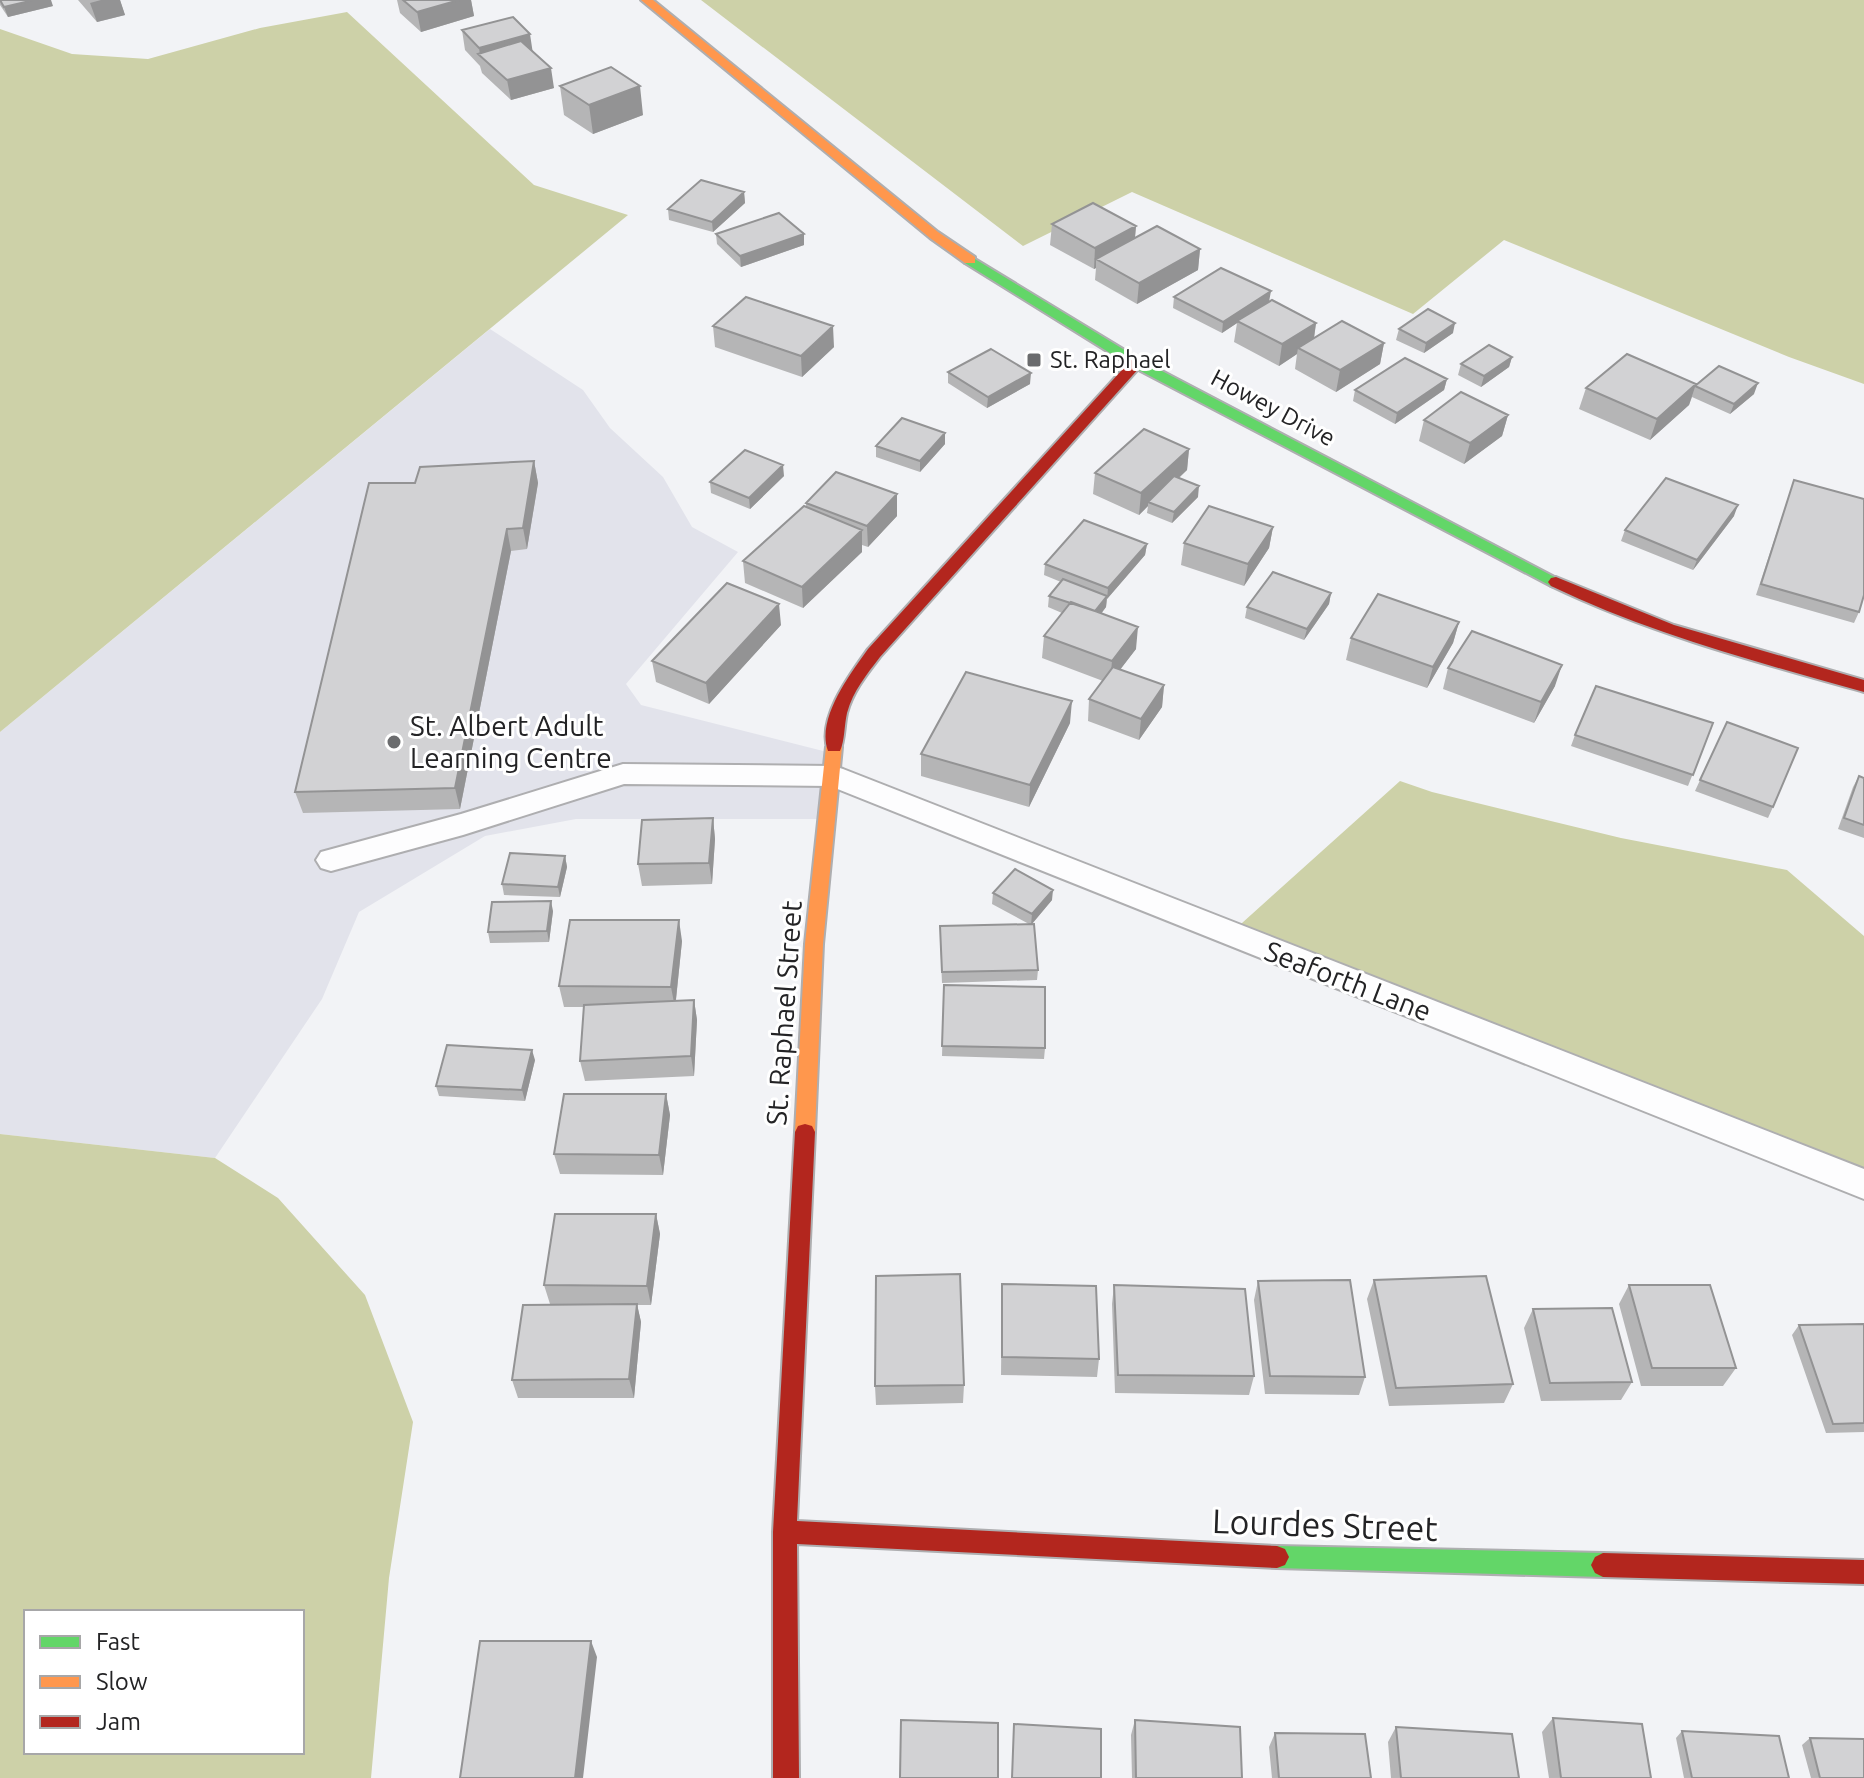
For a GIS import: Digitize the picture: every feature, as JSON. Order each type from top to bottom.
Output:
[{"type":"street","name":"Howey Drive","points":[[646,0],[934,235],[1006,284],[1136,363],[1578,593],[1710,642],[1864,686]]},
{"type":"street","name":"St. Raphael Street","points":[[786,1778],[785,1532],[814,944],[833,776],[836,715],[848,687],[874,653],[1136,363]]},
{"type":"street","name":"Lourdes Street","points":[[785,1532],[1303,1558],[1864,1572]]},
{"type":"lane","points":[[331,860],[463,824],[623,774],[833,776]]},
{"type":"lane","name":"Seaforth Lane","points":[[833,776],[1864,1184]]},
{"type":"shaded area","name":"St. Albert Adult Learning Centre","points":[[490,329],[583,390],[610,428],[663,477],[692,527],[738,552],[626,684],[641,705],[831,753],[822,819],[576,819],[485,836],[359,912],[322,999],[215,1158],[0,1134],[0,732]]},
{"type":"green space","points":[[701,0],[1864,0],[1864,384],[1789,357],[1504,240],[1413,314],[1132,192],[1023,246]]},
{"type":"green space","points":[[347,12],[534,185],[628,215],[0,732],[0,29],[72,54],[148,59],[260,28]]},
{"type":"green space","points":[[1400,781],[1432,792],[1621,838],[1787,870],[1864,936],[1864,1181],[1232,932]]},
{"type":"green space","points":[[0,1134],[215,1158],[278,1198],[365,1295],[413,1422],[389,1578],[371,1778],[0,1778]]},
{"type":"building","points":[[0,0],[34,0],[4,7]]},
{"type":"building","points":[[403,0],[459,0],[417,12]]},
{"type":"building","points":[[513,17],[530,34],[479,48],[462,30]]},
{"type":"building","points":[[521,41],[551,68],[507,80],[478,54]]},
{"type":"building","points":[[611,67],[640,86],[589,105],[560,86]]},
{"type":"building","points":[[701,180],[744,192],[712,222],[668,209]]},
{"type":"building","points":[[1093,203],[1136,226],[1095,248],[1052,224]]},
{"type":"building","points":[[779,213],[804,234],[740,256],[716,234]]},
{"type":"building","points":[[1157,226],[1200,249],[1139,283],[1096,259]]},
{"type":"building","points":[[1221,268],[1271,291],[1223,322],[1174,297]]},
{"type":"building","points":[[746,297],[833,326],[801,356],[713,326]]},
{"type":"building","points":[[1272,300],[1316,323],[1282,344],[1237,321]]},
{"type":"building","points":[[1428,309],[1455,323],[1426,343],[1399,329]]},
{"type":"building","points":[[1342,321],[1384,343],[1340,370],[1298,348]]},
{"type":"building","points":[[1489,345],[1512,357],[1484,376],[1461,364]]},
{"type":"building","points":[[991,349],[1031,373],[988,397],[948,372]]},
{"type":"building","points":[[1627,354],[1696,384],[1657,419],[1586,388]]},
{"type":"building","points":[[1405,358],[1447,379],[1397,413],[1355,390]]},
{"type":"building","points":[[1719,366],[1758,383],[1734,404],[1695,386]]},
{"type":"building","points":[[1461,392],[1508,415],[1470,443],[1424,420]]},
{"type":"building","points":[[902,418],[945,433],[920,461],[876,446]]},
{"type":"building","points":[[1144,429],[1189,449],[1141,493],[1095,473]]},
{"type":"building","points":[[745,450],[783,465],[749,498],[710,482]]},
{"type":"building","points":[[534,461],[523,528],[507,529],[455,788],[295,792],[369,483],[415,483],[420,467]]},
{"type":"building","points":[[836,472],[897,494],[867,526],[806,503]]},
{"type":"building","points":[[1174,476],[1199,486],[1174,512],[1148,502]]},
{"type":"building","points":[[1666,478],[1738,505],[1697,560],[1625,530]]},
{"type":"building","points":[[1794,480],[1864,499],[1864,595],[1859,612],[1761,584]]},
{"type":"building","points":[[804,506],[862,530],[802,587],[743,561]]},
{"type":"building","points":[[1209,506],[1273,527],[1248,564],[1184,543]]},
{"type":"building","points":[[1084,520],[1147,544],[1108,588],[1045,564]]},
{"type":"building","points":[[1273,572],[1331,593],[1307,629],[1247,607]]},
{"type":"building","points":[[1063,579],[1107,596],[1095,611],[1049,596]]},
{"type":"building","points":[[727,583],[779,604],[706,683],[652,661]]},
{"type":"building","points":[[1378,594],[1459,622],[1433,667],[1351,638]]},
{"type":"building","points":[[1071,602],[1138,627],[1112,661],[1044,636]]},
{"type":"building","points":[[1472,631],[1562,665],[1541,702],[1448,668]]},
{"type":"building","points":[[1113,667],[1164,685],[1141,719],[1089,699]]},
{"type":"building","points":[[966,672],[1072,701],[1030,785],[921,754]]},
{"type":"building","points":[[1596,686],[1713,723],[1693,775],[1575,735]]},
{"type":"building","points":[[1727,722],[1798,748],[1773,807],[1700,780]]},
{"type":"building","points":[[1859,776],[1864,778],[1864,825],[1844,818]]},
{"type":"building","points":[[713,818],[709,863],[638,864],[642,820]]},
{"type":"building","points":[[510,853],[565,856],[558,887],[502,884]]},
{"type":"building","points":[[1015,869],[1053,890],[1032,914],[993,893]]},
{"type":"building","points":[[551,901],[547,931],[488,932],[492,902]]},
{"type":"building","points":[[570,920],[679,920],[671,987],[559,986]]},
{"type":"building","points":[[1034,924],[1038,970],[942,972],[940,926]]},
{"type":"building","points":[[944,985],[1045,987],[1045,1048],[942,1046]]},
{"type":"building","points":[[694,1000],[691,1056],[580,1061],[584,1005]]},
{"type":"building","points":[[447,1045],[532,1050],[522,1090],[436,1086]]},
{"type":"building","points":[[564,1094],[666,1094],[659,1155],[554,1154]]},
{"type":"building","points":[[555,1214],[656,1214],[647,1286],[544,1285]]},
{"type":"building","points":[[960,1274],[964,1385],[875,1386],[876,1276]]},
{"type":"building","points":[[1486,1276],[1513,1384],[1396,1388],[1374,1280]]},
{"type":"building","points":[[1350,1280],[1365,1377],[1270,1376],[1258,1281]]},
{"type":"building","points":[[1002,1284],[1096,1286],[1099,1359],[1002,1357]]},
{"type":"building","points":[[1114,1285],[1245,1289],[1254,1376],[1118,1375]]},
{"type":"building","points":[[1629,1285],[1710,1285],[1736,1368],[1652,1368]]},
{"type":"building","points":[[637,1304],[629,1379],[512,1380],[523,1305]]},
{"type":"building","points":[[1612,1308],[1632,1382],[1550,1383],[1533,1309]]},
{"type":"building","points":[[1864,1324],[1864,1423],[1833,1424],[1799,1325]]},
{"type":"building","points":[[480,1641],[591,1641],[575,1778],[460,1778]]},
{"type":"building","points":[[1553,1718],[1642,1724],[1651,1778],[1561,1778]]},
{"type":"building","points":[[901,1720],[998,1723],[998,1778],[900,1778]]},
{"type":"building","points":[[1135,1720],[1240,1727],[1242,1778],[1136,1778]]},
{"type":"building","points":[[1014,1724],[1101,1729],[1101,1778],[1012,1778]]},
{"type":"building","points":[[1396,1727],[1512,1734],[1519,1778],[1401,1778]]},
{"type":"building","points":[[1682,1731],[1779,1736],[1789,1778],[1692,1778]]},
{"type":"building","points":[[1275,1733],[1365,1734],[1371,1778],[1279,1778]]},
{"type":"building","points":[[1810,1738],[1864,1739],[1864,1778],[1820,1778]]},
{"type":"traffic: fast","points":[[970,260],[1136,363],[1556,582]]},
{"type":"traffic: fast","points":[[1277,1557],[1603,1565]]},
{"type":"traffic: slow","points":[[646,0],[934,235],[970,260]]},
{"type":"traffic: slow","points":[[805,1132],[814,944],[834,747]]},
{"type":"traffic: jam","points":[[834,747],[845,696],[874,653],[1136,363]]},
{"type":"traffic: jam","points":[[1556,582],[1668,629],[1864,686]]},
{"type":"traffic: jam","points":[[786,1778],[785,1532],[805,1132]]},
{"type":"traffic: jam","points":[[785,1532],[1277,1557]]},
{"type":"traffic: jam","points":[[1603,1565],[1864,1572]]},
{"type":"place","name":"St. Raphael","points":[[1034,360]]},
{"type":"place","name":"St. Albert Adult Learning Centre","points":[[394,742]]}]
